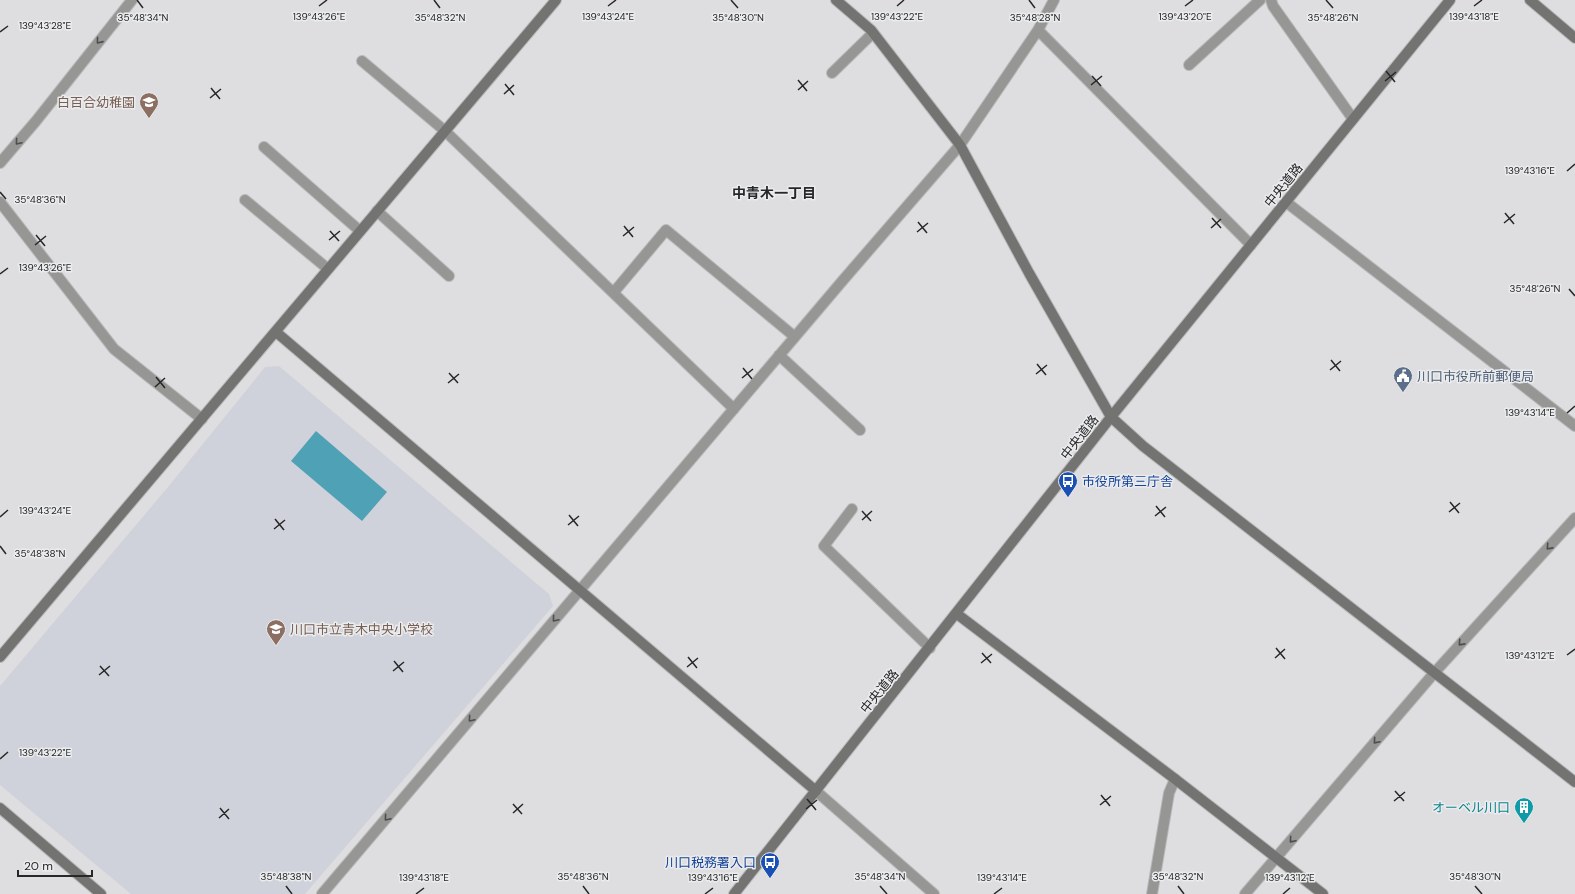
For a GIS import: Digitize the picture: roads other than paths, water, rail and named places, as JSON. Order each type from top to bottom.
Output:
[{"type":"street","points":[[0,163],[36,121],[132,0]]},
{"type":"street","points":[[0,657],[556,0]]},
{"type":"street","points":[[836,0],[873,33],[960,145],[1029,273],[1111,416],[1142,446],[1575,782]]},
{"type":"street","points":[[322,894],[779,355],[960,145],[1038,30],[1054,0]]},
{"type":"street","points":[[1189,65],[1260,0]]},
{"type":"street","points":[[1271,0],[1273,6],[1353,119]]},
{"type":"street","name":"中央道路","points":[[734,894],[957,614],[1111,416],[1450,0]]},
{"type":"street","points":[[1530,0],[1575,38]]},
{"type":"street","points":[[1038,30],[1251,245]]},
{"type":"street","points":[[832,73],[873,33]]},
{"type":"street","points":[[362,61],[445,131],[734,409]]},
{"type":"street","points":[[264,147],[360,231]]},
{"type":"street","points":[[245,200],[328,269]]},
{"type":"street","points":[[0,202],[114,349],[202,419]]},
{"type":"street","points":[[1286,202],[1575,426]]},
{"type":"street","points":[[377,211],[449,276]]},
{"type":"street","points":[[614,292],[666,230],[795,337]]},
{"type":"street","points":[[276,332],[816,791],[934,894]]},
{"type":"street","points":[[779,355],[860,430]]},
{"type":"street","points":[[852,509],[824,546],[930,648]]},
{"type":"street","points":[[1245,894],[1435,672],[1575,518]]},
{"type":"street","points":[[957,614],[1175,779],[1323,894]]},
{"type":"street","points":[[1152,894],[1169,793],[1175,779]]},
{"type":"street","points":[[0,808],[101,894]]},
{"type":"water","points":[[316,431],[387,492],[362,521],[291,461]]},
{"type":"place","name":"白百合幼稚園","points":[[149,119]]},
{"type":"place","name":"川口市役所前郵便局","points":[[1403,393]]},
{"type":"place","name":"市役所第三庁舎","points":[[1068,498]]},
{"type":"place","name":"川口市立青木中央小学校","points":[[276,646]]},
{"type":"place","name":"オーベル川口","points":[[1524,824]]},
{"type":"place","name":"川口税務署入口","points":[[770,879]]},
{"type":"district","name":"中青木一丁目","points":[[774,193]]}]
